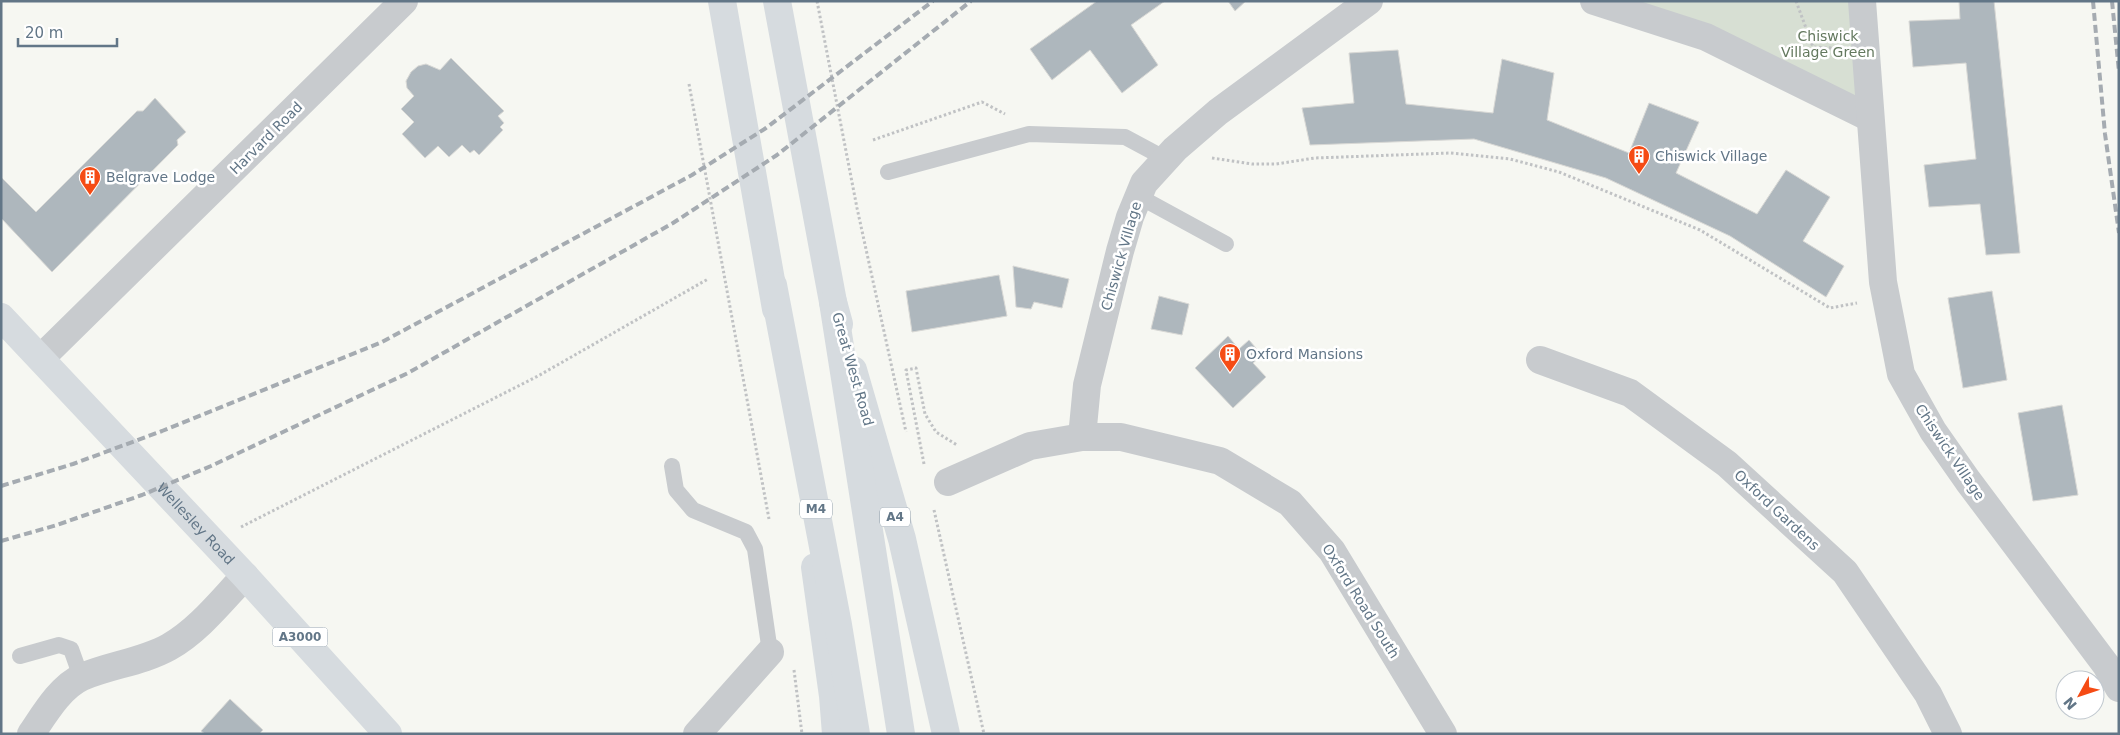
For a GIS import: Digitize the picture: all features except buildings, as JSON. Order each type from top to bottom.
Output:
[{"type":"main road","points":[[722,1],[773,285],[833,696],[836,734]]},
{"type":"main road","name":"Great West Road","points":[[778,8],[833,302],[902,539],[946,734]]},
{"type":"main road","name":"M4","points":[[773,285],[836,616],[856,734]]},
{"type":"main road","points":[[833,302],[901,734]]},
{"type":"main road","name":"Wellesley Road","points":[[1,316],[245,576],[388,734]]},
{"type":"street","name":"Chiswick Village","points":[[1082,437],[1086,385],[1120,250],[1144,183],[1175,150],[1218,112],[1369,1]]},
{"type":"street","points":[[1594,1],[1706,37],[1870,118]]},
{"type":"street","name":"Chiswick Village","points":[[1862,1],[1883,282],[1901,374],[1933,431],[1968,481],[2106,664],[2119,688]]},
{"type":"street","name":"Harvard Road","points":[[41,358],[399,3]]},
{"type":"street","name":"Oxford Gardens","points":[[1540,360],[1630,393],[1727,464],[1757,491],[1845,572],[1928,694],[1948,734]]},
{"type":"street","name":"Oxford Road South","points":[[937,477],[974,472],[1030,446],[1082,437],[1121,437],[1220,461],[1290,504],[1332,551],[1443,734]]},
{"type":"street","points":[[31,734],[62,693],[81,677],[153,655],[172,646],[200,624],[245,576]]},
{"type":"street","points":[[697,734],[770,652]]},
{"type":"lane","points":[[888,172],[1029,134],[1124,137],[1175,150]]},
{"type":"lane","points":[[1138,196],[1226,244]]},
{"type":"lane","points":[[672,466],[676,490],[692,510],[746,532],[755,549],[770,652]]},
{"type":"lane","points":[[20,656],[59,645],[72,649],[81,677]]},
{"type":"path","points":[[817,1],[857,208],[906,435]]},
{"type":"path","points":[[1796,1],[1813,47],[1865,49]]},
{"type":"path","points":[[690,84],[770,525]]},
{"type":"path","points":[[1175,150],[1218,160],[1252,164],[1315,158],[1450,153],[1510,160],[1559,172],[1700,230],[1830,308],[1886,296]]},
{"type":"path","points":[[240,527],[538,376],[708,279]]},
{"type":"path","points":[[974,472],[970,453],[936,432],[925,414],[916,368],[906,370],[937,477],[930,491],[984,734]]},
{"type":"path","points":[[794,668],[802,734]]},
{"type":"green space","name":"Chiswick Village Green","points":[[1619,1],[1867,1],[1875,114]]},
{"type":"railway","points":[[1,486],[73,464],[162,431],[382,342],[692,175],[766,128],[933,1]]},
{"type":"railway","points":[[1,541],[57,525],[142,495],[211,466],[408,373],[673,223],[777,155],[971,1]]},
{"type":"railway","points":[[2093,1],[2105,134],[2119,233]]},
{"type":"railway","points":[[2112,1],[2119,72]]},
{"type":"place","name":"Chiswick Village","points":[[1639,175]]},
{"type":"place","name":"Belgrave Lodge","points":[[90,196]]},
{"type":"place","name":"Oxford Mansions","points":[[1230,373]]}]
